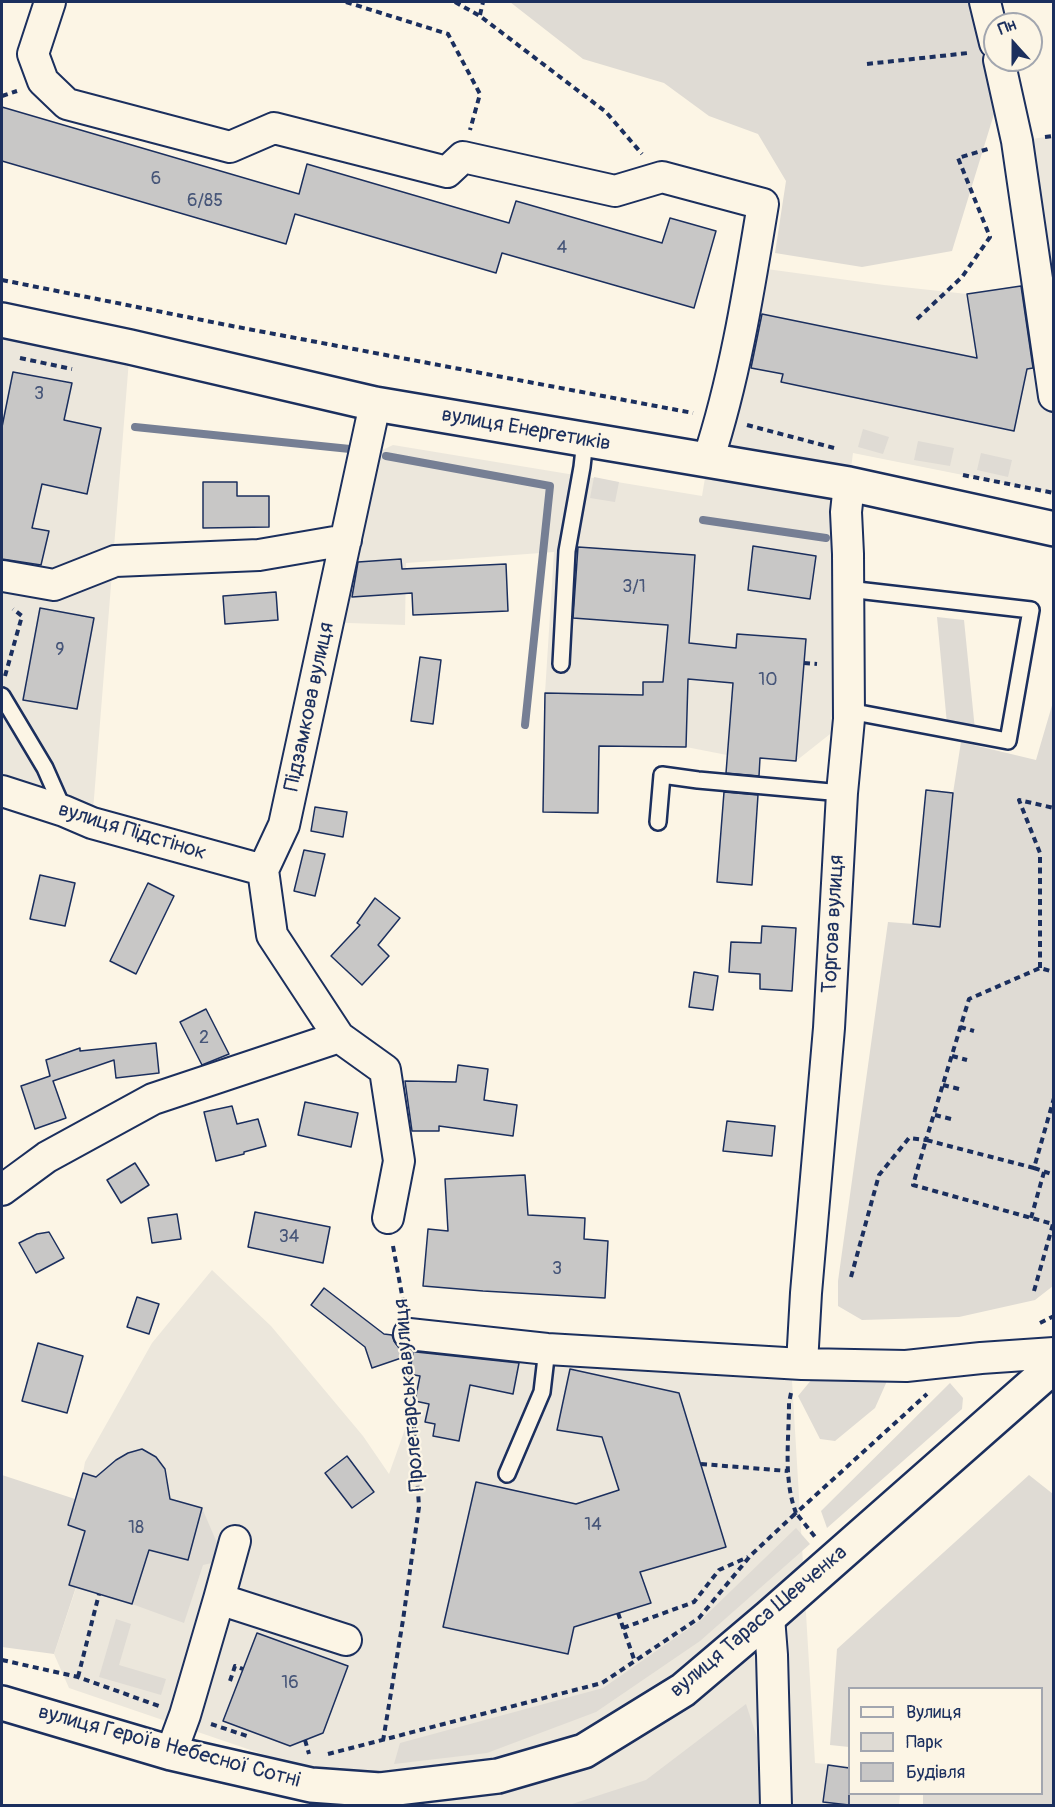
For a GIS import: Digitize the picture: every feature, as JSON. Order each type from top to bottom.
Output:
[{"type":"main road","name":"вулиця Енергетиків","points":[[2,320],[375,404],[849,484],[1053,529]]},
{"type":"main road","name":"вулиця Тараса Шевченка","points":[[392,1798],[498,1776],[584,1751],[683,1690],[1053,1366]]},
{"type":"main road","name":"вулиця Героїв Небесної Сотні","points":[[2,1702],[171,1753],[311,1785],[392,1798]]},
{"type":"street","points":[[50,2],[33,54],[43,81],[67,104],[230,147],[274,128],[447,172],[463,157],[615,191],[662,177],[763,204],[753,267],[722,418],[708,460]]},
{"type":"street","points":[[995,72],[1017,141],[1053,396]]},
{"type":"street","name":"Підзамкова вулиця","points":[[263,870],[284,825],[375,404]]},
{"type":"street","name":"Торгова вулиця","points":[[802,1364],[829,1028],[842,793],[849,711],[846,512],[849,484]]},
{"type":"street","points":[[6,590],[54,585],[115,561],[259,555],[346,540]]},
{"type":"street","name":"вулиця Підстінок","points":[[2,790],[92,823],[263,870]]},
{"type":"street","points":[[263,870],[272,935],[339,1037],[385,1070],[399,1161],[388,1218]]},
{"type":"street","points":[[2,1190],[47,1157],[153,1099],[339,1037]]},
{"type":"street","points":[[409,1334],[547,1349],[802,1364],[906,1366],[1053,1353]]},
{"type":"street","points":[[171,1753],[185,1715],[235,1541]]},
{"type":"street","points":[[219,1599],[346,1640]]},
{"type":"street","points":[[769,1617],[776,1806]]},
{"type":"lane","points":[[561,664],[567,551],[585,440]]},
{"type":"lane","points":[[848,589],[1031,610],[1008,741],[849,711]]},
{"type":"lane","points":[[2,696],[45,768],[64,811]]},
{"type":"lane","points":[[658,822],[662,775],[842,793]]},
{"type":"lane","points":[[507,1474],[542,1392],[547,1349]]},
{"type":"path","points":[[346,2],[447,34],[480,94],[463,157]]},
{"type":"path","points":[[455,2],[480,16],[606,112],[662,177]]},
{"type":"path","points":[[480,16],[483,2]]},
{"type":"path","points":[[867,64],[983,53]]},
{"type":"path","points":[[917,319],[962,277],[990,237],[958,158],[1017,141],[1053,136]]},
{"type":"path","points":[[2,280],[232,326],[722,418],[842,450]]},
{"type":"path","points":[[953,473],[1053,493]]},
{"type":"path","points":[[4,677],[21,616],[6,590]]},
{"type":"path","points":[[804,663],[816,664]]},
{"type":"path","points":[[1040,968],[1040,853],[1019,800],[1053,808]]},
{"type":"path","points":[[1034,1291],[1053,1224],[913,1185],[969,999],[1040,968],[1053,972]]},
{"type":"path","points":[[960,1027],[974,1031]]},
{"type":"path","points":[[952,1056],[967,1060]]},
{"type":"path","points":[[943,1085],[959,1089]]},
{"type":"path","points":[[1034,1168],[1053,1098]]},
{"type":"path","points":[[935,1115],[951,1119]]},
{"type":"path","points":[[851,1277],[879,1175],[909,1138],[926,1140],[1053,1175]]},
{"type":"path","points":[[1031,1218],[1044,1172]]},
{"type":"path","name":"Пролетарська вулиця","points":[[383,1741],[404,1620],[419,1507],[409,1374],[411,1365],[409,1334],[388,1218]]},
{"type":"path","points":[[1033,1328],[1053,1316]]},
{"type":"path","points":[[789,1403],[788,1471],[796,1513],[934,1388]]},
{"type":"path","points":[[701,1464],[788,1471]]},
{"type":"path","points":[[320,1755],[383,1741],[602,1683],[699,1618],[751,1555],[784,1524]]},
{"type":"path","points":[[623,1628],[694,1602],[719,1570],[751,1555]]},
{"type":"path","points":[[78,1677],[99,1594]]},
{"type":"path","points":[[618,1613],[635,1662]]},
{"type":"path","points":[[2,1660],[78,1677],[248,1737]]},
{"type":"path","points":[[230,1681],[235,1666],[243,1669]]},
{"type":"path","points":[[300,1754],[310,1758],[305,1740]]},
{"type":"shaded area","points":[[1053,136],[1053,493],[853,453],[849,484],[849,719],[796,761],[727,755],[686,747],[544,745],[554,552],[406,563],[405,625],[321,622],[349,466],[393,445],[702,496],[708,460],[752,267],[967,294],[1021,285],[1017,141]]},
{"type":"shaded area","points":[[2,320],[130,347],[92,823],[2,791]]},
{"type":"shaded area","points":[[212,1270],[271,1326],[363,1436],[389,1474],[409,1418],[407,1333],[790,1347],[815,1763],[848,1766],[848,1795],[900,1795],[899,1805],[366,1805],[315,1772],[69,1688],[54,1654],[76,1588],[69,1585],[85,1531],[68,1525],[85,1462],[152,1343]]},
{"type":"green space","points":[[510,2],[971,2],[983,60],[983,72],[985,72],[994,114],[952,251],[862,267],[775,253],[786,181],[758,134],[709,116],[664,83],[583,59]]},
{"type":"green space","points":[[863,429],[889,437],[883,454],[858,447]]},
{"type":"green space","points":[[918,441],[954,448],[950,466],[914,460]]},
{"type":"green space","points":[[981,453],[1012,460],[1008,477],[977,470]]},
{"type":"green space","points":[[594,477],[619,482],[615,502],[590,498]]},
{"type":"green space","points":[[937,617],[964,620],[975,730],[947,724]]},
{"type":"green space","points":[[1053,702],[1053,1286],[1035,1300],[959,1317],[862,1320],[838,1306],[838,1281],[888,922],[940,926],[953,793],[961,742],[1036,760]]},
{"type":"green space","points":[[879,1371],[887,1381],[875,1408],[835,1441],[820,1439],[798,1396],[817,1373]]},
{"type":"green space","points":[[950,1383],[963,1398],[962,1409],[827,1528],[821,1511]]},
{"type":"green space","points":[[2,1475],[75,1499],[68,1525],[85,1531],[69,1585],[76,1587],[54,1654],[2,1647]]},
{"type":"green space","points":[[1029,1475],[1053,1494],[1053,1805],[923,1805],[923,1795],[1043,1795],[1043,1687],[848,1687],[848,1747],[830,1745],[837,1649]]},
{"type":"green space","points":[[202,1508],[217,1543],[212,1563],[203,1565],[184,1623],[132,1604],[149,1550],[188,1559]]},
{"type":"green space","points":[[796,1528],[810,1544],[700,1641],[596,1712],[487,1753],[394,1764],[400,1743],[603,1688],[701,1620]]},
{"type":"green space","points":[[116,1619],[131,1624],[119,1665],[166,1679],[161,1695],[99,1677]]},
{"type":"green space","points":[[746,1704],[763,1756],[763,1805],[566,1806],[646,1780]]},
{"type":"building","points":[[2,107],[299,194],[307,164],[509,223],[516,201],[662,243],[670,218],[716,231],[694,308],[502,253],[496,273],[295,214],[286,244],[2,161]]},
{"type":"building","points":[[1021,286],[1033,368],[1027,369],[1014,431],[781,382],[783,374],[751,368],[762,314],[977,358],[967,294]]},
{"type":"building","points":[[13,372],[72,383],[64,420],[101,428],[87,494],[42,484],[32,528],[49,531],[41,565],[2,559],[2,427]]},
{"type":"building","points":[[203,482],[237,482],[237,496],[269,496],[269,527],[203,528]]},
{"type":"building","points":[[753,546],[816,556],[810,599],[748,590]]},
{"type":"building","points":[[578,547],[695,555],[689,643],[736,648],[737,634],[806,639],[796,761],[760,758],[759,776],[726,773],[733,683],[688,679],[686,747],[599,746],[598,813],[543,812],[545,693],[643,695],[643,682],[663,682],[668,625],[573,618]]},
{"type":"building","points":[[401,559],[402,569],[506,564],[508,611],[413,615],[412,593],[352,597],[358,562]]},
{"type":"building","points":[[276,592],[278,620],[225,624],[223,596]]},
{"type":"building","points":[[40,608],[94,618],[77,709],[23,700]]},
{"type":"building","points":[[420,657],[441,660],[433,724],[411,721]]},
{"type":"building","points":[[926,790],[953,793],[940,927],[913,924]]},
{"type":"building","points":[[724,792],[758,795],[752,885],[717,882]]},
{"type":"building","points":[[315,807],[347,812],[343,837],[311,831]]},
{"type":"building","points":[[304,850],[325,854],[315,896],[294,891]]},
{"type":"building","points":[[40,875],[75,883],[65,926],[30,919]]},
{"type":"building","points":[[148,883],[174,896],[136,974],[110,961]]},
{"type":"building","points":[[375,898],[400,918],[378,945],[389,956],[362,985],[331,956],[360,925],[357,923]]},
{"type":"building","points":[[762,926],[796,928],[792,991],[760,989],[760,974],[729,972],[731,942],[761,943]]},
{"type":"building","points":[[694,972],[718,976],[713,1010],[689,1007]]},
{"type":"building","points":[[206,1009],[229,1054],[202,1065],[180,1022]]},
{"type":"building","points":[[156,1043],[159,1073],[116,1078],[114,1060],[53,1081],[66,1118],[35,1129],[21,1086],[50,1076],[46,1060],[80,1048],[80,1051]]},
{"type":"building","points":[[458,1065],[488,1069],[484,1100],[517,1105],[513,1136],[439,1126],[439,1131],[412,1131],[405,1081],[456,1082]]},
{"type":"building","points":[[305,1102],[358,1113],[351,1147],[298,1135]]},
{"type":"building","points":[[232,1106],[237,1124],[258,1119],[266,1146],[216,1161],[204,1112]]},
{"type":"building","points":[[727,1121],[775,1126],[772,1156],[723,1151]]},
{"type":"building","points":[[135,1163],[149,1185],[121,1203],[107,1180]]},
{"type":"building","points":[[525,1175],[528,1215],[585,1218],[584,1239],[608,1241],[605,1298],[423,1286],[428,1229],[448,1231],[445,1179]]},
{"type":"building","points":[[255,1212],[330,1227],[323,1263],[248,1247]]},
{"type":"building","points":[[177,1214],[181,1239],[152,1243],[148,1218]]},
{"type":"building","points":[[49,1232],[64,1258],[36,1273],[19,1243],[37,1234]]},
{"type":"building","points":[[324,1288],[384,1334],[392,1335],[399,1348],[407,1351],[519,1363],[513,1394],[470,1385],[459,1441],[433,1436],[435,1424],[425,1422],[429,1404],[415,1401],[420,1376],[409,1374],[413,1354],[372,1368],[365,1347],[311,1305]]},
{"type":"building","points":[[137,1297],[159,1304],[149,1334],[127,1327]]},
{"type":"building","points":[[38,1343],[83,1356],[67,1413],[22,1401]]},
{"type":"building","points":[[570,1369],[679,1393],[726,1547],[640,1572],[651,1603],[574,1627],[568,1654],[443,1627],[476,1482],[576,1504],[619,1490],[602,1437],[557,1430]]},
{"type":"building","points":[[142,1449],[156,1457],[165,1469],[170,1499],[202,1508],[188,1560],[149,1550],[132,1604],[69,1585],[85,1531],[68,1525],[83,1473],[96,1477],[116,1460]]},
{"type":"building","points":[[347,1456],[374,1492],[352,1508],[325,1473]]},
{"type":"building","points":[[257,1633],[348,1666],[323,1733],[290,1746],[223,1721]]},
{"type":"building","points":[[828,1765],[848,1768],[849,1805],[823,1802]]},
{"type":"waterway","points":[[135,427],[350,449]]},
{"type":"waterway","points":[[386,456],[550,486],[525,725]]},
{"type":"waterway","points":[[703,520],[826,538]]}]
